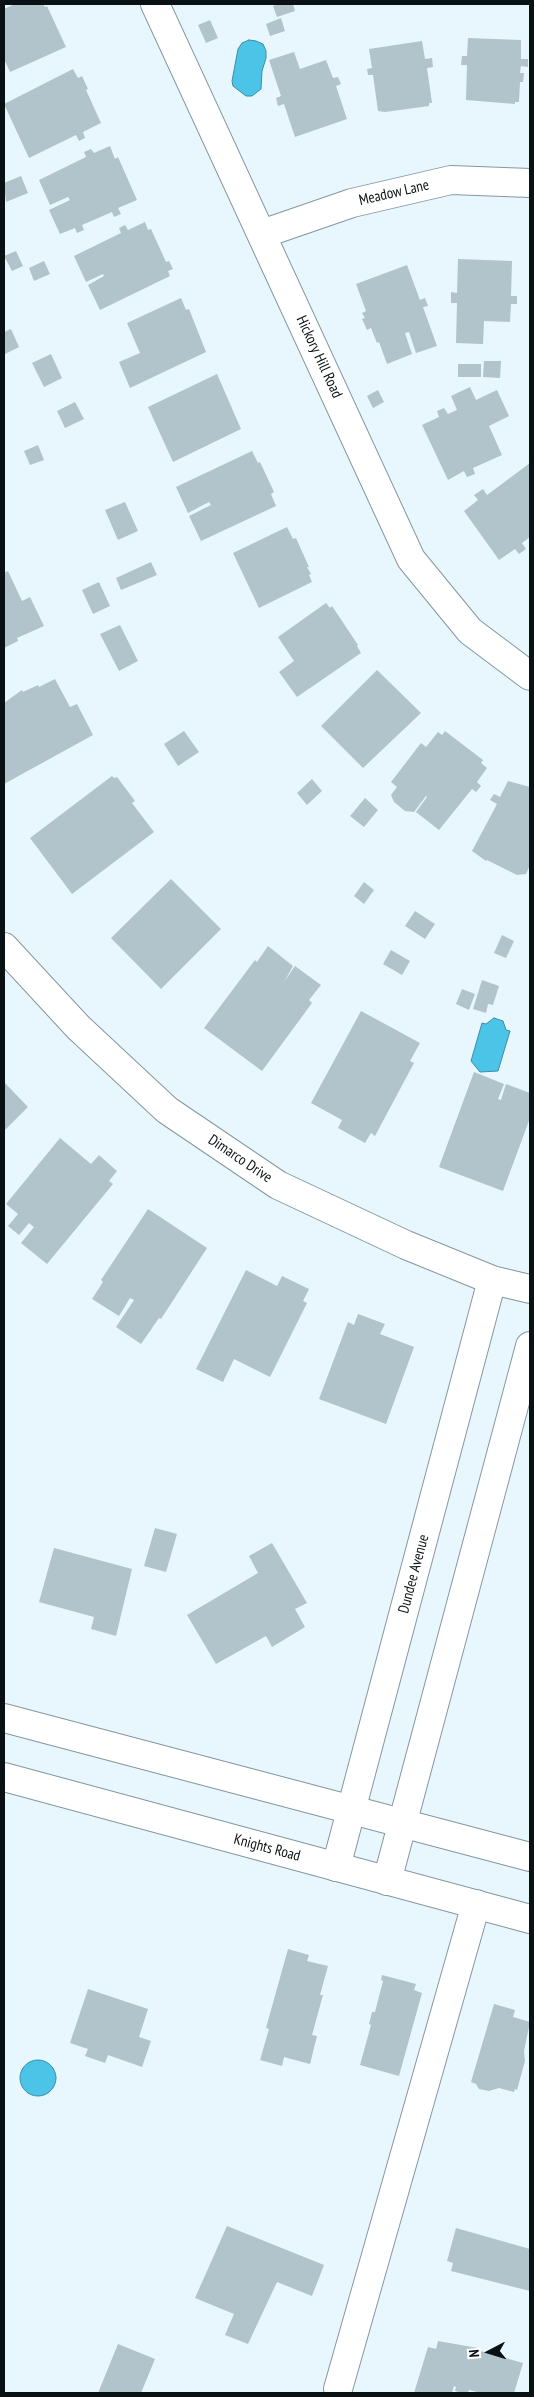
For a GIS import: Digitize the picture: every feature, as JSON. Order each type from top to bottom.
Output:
[{"type":"street","name":"Hickory Hill Road","points":[[155,4],[411,558],[470,630],[530,676]]},
{"type":"street","name":"Meadow Lane","points":[[262,234],[352,203],[451,180],[530,183]]},
{"type":"street","name":"Dimarco Drive","points":[[4,947],[78,1027],[167,1110],[278,1185],[406,1245],[492,1280],[530,1290]]},
{"type":"street","name":"Dundee Avenue","points":[[336,1867],[492,1280]]},
{"type":"street","points":[[387,1881],[530,1346]]},
{"type":"street","points":[[4,1718],[530,1857]]},
{"type":"street","name":"Knights Road","points":[[4,1777],[530,1919]]},
{"type":"street","points":[[338,2389],[476,1904]]},
{"type":"water","points":[[249,40],[263,44],[266,58],[262,71],[261,89],[252,96],[246,96],[233,86],[232,81],[238,49],[242,43]]},
{"type":"water","points":[[494,1018],[503,1021],[506,1030],[510,1031],[498,1071],[480,1072],[471,1061],[482,1023],[486,1024]]},
{"type":"water","points":[[38,2060],[45,2061],[51,2065],[55,2071],[55,2085],[51,2091],[45,2095],[38,2096],[31,2095],[25,2091],[21,2085],[20,2078],[21,2071],[25,2065],[31,2061]]},
{"type":"building","points":[[15,4],[43,4],[45,7],[47,6],[66,47],[10,72],[4,59],[4,9]]},
{"type":"building","points":[[293,4],[295,11],[277,17],[273,6]]},
{"type":"building","points":[[281,18],[285,31],[270,36],[266,24]]},
{"type":"building","points":[[210,20],[218,38],[206,43],[198,25]]},
{"type":"building","points":[[468,38],[521,40],[521,59],[528,59],[528,67],[521,66],[520,73],[524,73],[523,82],[520,82],[519,102],[515,102],[515,104],[466,100],[467,65],[461,65],[462,56],[467,56]]},
{"type":"building","points":[[422,41],[425,59],[432,58],[433,67],[427,68],[432,103],[429,103],[429,106],[385,112],[378,111],[373,75],[368,75],[367,69],[372,68],[369,49]]},
{"type":"building","points":[[294,52],[300,69],[326,60],[333,78],[338,77],[341,84],[336,86],[347,119],[295,137],[284,104],[278,106],[276,98],[281,96],[269,60]]},
{"type":"building","points":[[73,69],[78,78],[82,76],[88,89],[86,90],[101,123],[83,132],[85,138],[79,141],[76,135],[29,158],[4,104]]},
{"type":"building","points":[[110,146],[115,159],[118,157],[137,200],[118,208],[121,214],[114,217],[112,212],[82,225],[84,230],[77,233],[75,228],[60,234],[49,210],[70,200],[68,197],[50,205],[39,180],[86,157],[84,152],[91,149],[94,153]]},
{"type":"building","points":[[21,176],[28,193],[6,202],[4,183]]},
{"type":"building","points":[[145,222],[148,230],[151,229],[166,262],[169,261],[173,269],[168,271],[170,276],[100,310],[88,285],[104,276],[103,274],[86,282],[74,256],[121,233],[119,228],[125,225],[128,230]]},
{"type":"building","points":[[16,251],[23,266],[12,271],[4,256]]},
{"type":"building","points":[[458,259],[512,261],[511,296],[517,296],[517,304],[511,304],[510,322],[484,321],[483,344],[456,343],[457,303],[451,303],[451,292],[457,293]]},
{"type":"building","points":[[44,261],[50,274],[34,281],[29,268]]},
{"type":"building","points":[[407,265],[420,300],[425,298],[428,306],[423,307],[437,346],[416,353],[409,332],[405,333],[412,354],[387,364],[379,342],[377,343],[371,328],[367,330],[362,319],[365,318],[362,313],[366,311],[356,284]]},
{"type":"building","points":[[181,298],[186,310],[189,309],[206,352],[130,388],[119,362],[140,353],[127,323]]},
{"type":"building","points":[[11,329],[19,347],[5,354],[4,332]]},
{"type":"building","points":[[51,354],[62,378],[44,387],[32,363]]},
{"type":"building","points":[[484,361],[501,361],[500,378],[483,377]]},
{"type":"building","points":[[458,364],[481,364],[481,377],[458,377]]},
{"type":"building","points":[[217,374],[241,429],[173,462],[148,407]]},
{"type":"building","points":[[470,387],[476,400],[497,390],[509,416],[489,426],[502,455],[473,468],[475,474],[467,477],[464,471],[448,480],[422,425],[439,417],[437,411],[444,408],[448,414],[457,410],[451,396]]},
{"type":"building","points":[[378,390],[384,402],[373,408],[367,396]]},
{"type":"building","points":[[75,402],[84,419],[65,428],[57,411]]},
{"type":"building","points":[[38,445],[44,460],[30,465],[24,451]]},
{"type":"building","points":[[252,451],[258,463],[260,462],[274,492],[271,494],[276,506],[201,541],[189,516],[211,505],[209,502],[188,513],[176,487]]},
{"type":"building","points":[[530,463],[530,537],[522,543],[526,549],[519,554],[515,549],[499,560],[464,511],[478,500],[474,495],[483,489],[487,495]]},
{"type":"building","points":[[125,502],[138,531],[118,540],[105,510]]},
{"type":"building","points":[[287,527],[293,539],[296,538],[309,567],[307,567],[311,574],[309,575],[312,582],[259,608],[233,553]]},
{"type":"building","points":[[151,562],[157,575],[121,590],[116,578]]},
{"type":"building","points":[[8,571],[22,601],[30,597],[44,626],[17,638],[18,641],[4,648],[4,573]]},
{"type":"building","points":[[99,582],[110,606],[93,614],[82,590]]},
{"type":"building","points":[[326,603],[330,608],[332,606],[358,645],[361,653],[297,697],[279,672],[294,661],[278,637]]},
{"type":"building","points":[[120,625],[138,661],[119,671],[100,634]]},
{"type":"building","points":[[377,670],[421,713],[363,768],[321,726]]},
{"type":"building","points":[[55,679],[70,707],[77,704],[93,735],[4,784],[4,703],[22,690],[23,692],[38,685],[39,687]]},
{"type":"building","points":[[184,731],[199,752],[178,766],[164,744]]},
{"type":"building","points":[[445,731],[483,760],[481,763],[487,768],[477,782],[481,786],[476,792],[472,789],[439,830],[416,812],[426,796],[414,812],[405,811],[394,802],[391,795],[397,787],[391,782],[421,743],[426,747],[438,732],[442,735]]},
{"type":"building","points":[[112,776],[114,778],[117,777],[135,801],[132,803],[154,832],[72,894],[30,838]]},
{"type":"building","points":[[312,779],[322,791],[307,805],[297,793]]},
{"type":"building","points":[[508,781],[530,787],[530,865],[526,874],[517,875],[486,861],[472,851],[497,804],[490,800],[494,794],[500,797]]},
{"type":"building","points":[[365,798],[378,810],[364,827],[350,816]]},
{"type":"building","points":[[171,879],[221,929],[161,989],[111,938]]},
{"type":"building","points":[[364,882],[374,890],[364,904],[354,896]]},
{"type":"building","points":[[415,911],[435,924],[425,939],[405,926]]},
{"type":"building","points":[[502,935],[514,941],[506,958],[494,953]]},
{"type":"building","points":[[268,946],[293,966],[284,982],[295,966],[321,985],[309,1000],[312,1003],[262,1071],[204,1028],[255,960],[257,962]]},
{"type":"building","points":[[391,950],[410,961],[402,975],[383,964]]},
{"type":"building","points":[[482,980],[499,986],[493,1005],[488,1004],[486,1013],[473,1009]]},
{"type":"building","points":[[462,989],[475,994],[469,1010],[456,1004]]},
{"type":"building","points":[[361,1011],[420,1043],[410,1061],[414,1063],[375,1136],[371,1133],[365,1143],[338,1128],[342,1120],[311,1103]]},
{"type":"building","points":[[474,1072],[504,1084],[498,1099],[501,1100],[506,1084],[530,1093],[530,1118],[503,1191],[439,1167]]},
{"type":"building","points":[[4,1082],[28,1107],[4,1131]]},
{"type":"building","points":[[60,1138],[91,1164],[99,1155],[117,1171],[109,1181],[113,1184],[47,1264],[21,1243],[34,1227],[29,1223],[19,1235],[8,1226],[18,1214],[6,1204]]},
{"type":"building","points":[[148,1209],[207,1248],[161,1319],[159,1318],[141,1344],[116,1327],[134,1300],[130,1298],[119,1316],[92,1299],[103,1282],[101,1280]]},
{"type":"building","points":[[246,1270],[277,1286],[282,1276],[309,1289],[303,1301],[307,1303],[270,1377],[234,1359],[223,1382],[196,1369]]},
{"type":"building","points":[[358,1314],[385,1324],[380,1334],[414,1347],[386,1424],[319,1399],[348,1322],[354,1325]]},
{"type":"building","points":[[155,1528],[177,1534],[166,1572],[144,1566]]},
{"type":"building","points":[[272,1543],[307,1603],[295,1609],[305,1627],[272,1647],[266,1636],[216,1664],[187,1615],[258,1573],[249,1556]]},
{"type":"building","points":[[54,1548],[132,1569],[116,1636],[91,1629],[94,1617],[39,1602]]},
{"type":"building","points":[[288,1949],[309,1955],[307,1961],[328,1966],[320,1995],[323,1995],[312,2035],[317,2036],[310,2064],[284,2057],[282,2066],[260,2060],[269,2029],[266,2028]]},
{"type":"building","points":[[382,1975],[416,1984],[414,1990],[422,1993],[399,2076],[360,2065],[371,2025],[369,2024],[372,2012],[375,2012],[383,1981],[381,1980]]},
{"type":"building","points":[[88,1989],[148,2009],[139,2037],[151,2041],[142,2067],[108,2055],[105,2063],[85,2056],[88,2049],[70,2043]]},
{"type":"building","points":[[494,2004],[515,2010],[513,2017],[530,2022],[524,2051],[525,2061],[517,2090],[515,2089],[514,2092],[499,2088],[489,2091],[479,2089],[476,2084],[471,2082]]},
{"type":"building","points":[[227,2226],[324,2265],[312,2296],[277,2282],[248,2344],[225,2335],[234,2314],[195,2298]]},
{"type":"building","points":[[456,2228],[530,2249],[530,2291],[451,2271],[453,2263],[447,2261]]},
{"type":"building","points":[[438,2341],[478,2348],[477,2350],[523,2363],[514,2393],[481,2393],[469,2390],[468,2393],[462,2393],[455,2391],[456,2387],[454,2386],[452,2393],[414,2393],[428,2347],[436,2349]]},
{"type":"building","points":[[118,2344],[155,2359],[141,2393],[98,2393]]}]
